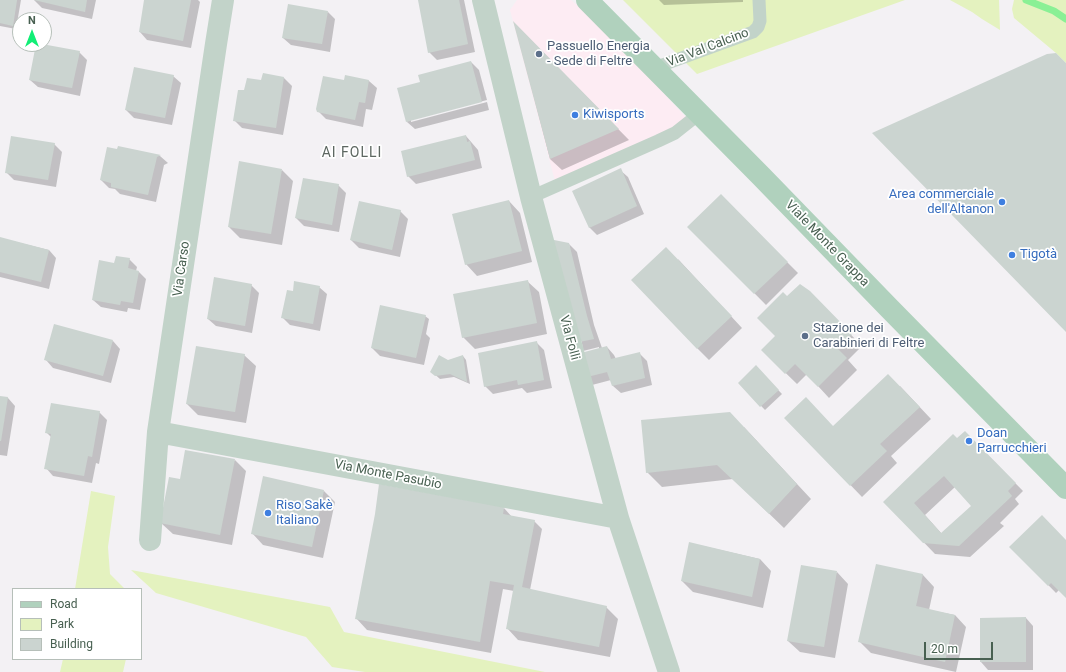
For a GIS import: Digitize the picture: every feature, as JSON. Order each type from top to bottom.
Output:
[{"type":"main road","name":"Viale Monte Grappa","points":[[587,0],[1066,488]]},
{"type":"street","name":"Via Carso","points":[[150,540],[158,432],[223,0]]},
{"type":"street","name":"Via Folli","points":[[484,0],[532,197],[618,518],[669,672]]},
{"type":"street","name":"Via Monte Pasubio","points":[[158,432],[618,518]]},
{"type":"lane","name":"Via Val Calcino","points":[[654,68],[753,32],[758,28],[760,21],[759,0]]},
{"type":"lane","points":[[532,197],[658,141],[675,132],[699,114]]},
{"type":"shaded area","points":[[517,0],[571,0],[600,24],[692,124],[556,185],[510,10]]},
{"type":"green space","points":[[623,0],[905,0],[697,74]]},
{"type":"green space","points":[[950,0],[999,0],[1000,30],[972,12]]},
{"type":"green space","points":[[1014,0],[1066,0],[1066,63],[1014,18],[1012,9]]},
{"type":"green space","points":[[91,491],[115,496],[108,547],[110,574],[124,588],[75,588]]},
{"type":"green space","points":[[131,570],[330,607],[344,632],[545,672],[365,672],[332,667],[306,637],[156,593]]},
{"type":"green space","points":[[63,660],[126,660],[123,672],[60,672]]},
{"type":"building","points":[[0,0],[17,0],[15,12],[12,12],[12,26],[0,23]]},
{"type":"building","points":[[34,0],[87,0],[85,12]]},
{"type":"building","points":[[144,0],[191,0],[183,41],[139,32]]},
{"type":"building","points":[[418,0],[459,0],[468,44],[428,53]]},
{"type":"building","points":[[288,4],[328,11],[322,44],[282,38]]},
{"type":"building","points":[[513,21],[619,129],[550,159]]},
{"type":"building","points":[[52,46],[80,51],[72,88],[29,80],[34,52],[52,52]]},
{"type":"building","name":"Area commerciale dell'Altanon","points":[[1056,53],[1066,63],[1066,332],[872,133],[1047,54]]},
{"type":"building","points":[[471,61],[482,102],[406,122],[397,88],[420,82],[418,75]]},
{"type":"building","points":[[134,67],[174,75],[165,118],[125,110]]},
{"type":"building","points":[[263,73],[284,77],[276,128],[233,121],[238,90],[244,90],[247,78],[261,80]]},
{"type":"building","points":[[345,75],[369,80],[365,103],[359,102],[355,120],[317,112],[316,109],[323,76],[344,80]]},
{"type":"building","points":[[466,135],[467,142],[470,141],[475,160],[407,177],[401,151]]},
{"type":"building","points":[[11,136],[55,143],[48,180],[5,173]]},
{"type":"building","points":[[118,146],[161,155],[157,157],[148,195],[111,187],[111,183],[100,180],[107,147],[117,149]]},
{"type":"building","points":[[239,161],[282,169],[271,234],[228,227]]},
{"type":"building","points":[[621,168],[637,206],[589,228],[572,191]]},
{"type":"building","points":[[303,178],[339,184],[332,225],[295,218]]},
{"type":"building","points":[[721,194],[788,262],[754,294],[687,227]]},
{"type":"building","points":[[509,200],[522,251],[465,265],[452,214]]},
{"type":"building","points":[[359,201],[401,210],[392,250],[350,240]]},
{"type":"building","points":[[0,237],[49,250],[41,282],[0,272]]},
{"type":"building","points":[[549,239],[569,243],[594,339],[574,343]]},
{"type":"building","points":[[666,247],[732,316],[697,349],[631,280]]},
{"type":"building","points":[[116,256],[130,258],[128,268],[139,271],[133,303],[121,301],[120,305],[92,300],[99,260],[114,263]]},
{"type":"building","points":[[214,277],[252,284],[245,326],[207,319]]},
{"type":"building","points":[[528,280],[537,323],[462,338],[453,294]]},
{"type":"building","points":[[294,281],[320,286],[313,324],[281,318],[287,290],[293,291]]},
{"type":"building","points":[[800,284],[810,291],[852,334],[837,348],[847,358],[818,387],[795,364],[785,374],[761,350],[775,336],[757,318],[783,292],[787,296]]},
{"type":"building","points":[[380,305],[426,315],[416,358],[371,348]]},
{"type":"building","points":[[54,324],[113,340],[103,376],[44,360]]},
{"type":"building","points":[[537,341],[544,380],[518,385],[517,380],[484,387],[478,353]]},
{"type":"building","points":[[196,346],[245,354],[235,412],[186,404]]},
{"type":"building","points":[[607,346],[611,359],[640,352],[645,378],[612,386],[607,372],[583,378],[577,354]]},
{"type":"building","points":[[439,355],[448,360],[463,355],[467,382],[450,374],[435,376],[430,372]]},
{"type":"building","points":[[756,365],[779,390],[760,407],[738,383]]},
{"type":"building","points":[[888,374],[920,407],[880,444],[887,451],[850,486],[784,418],[806,397],[833,426]]},
{"type":"building","points":[[0,396],[8,397],[1,441],[0,441]]},
{"type":"building","points":[[51,403],[100,411],[92,457],[88,456],[84,476],[44,469],[51,434],[45,433]]},
{"type":"building","points":[[730,412],[797,484],[769,514],[717,465],[646,473],[641,420]]},
{"type":"building","points":[[965,431],[1016,483],[1008,491],[1012,496],[959,546],[923,543],[883,502],[953,434],[957,438]],"holes":[[[944,476],[971,506],[941,533],[914,503]]]},
{"type":"building","points":[[185,450],[235,459],[220,535],[160,523],[169,477],[180,479]]},
{"type":"building","points":[[263,476],[324,490],[312,547],[251,534]]},
{"type":"building","points":[[379,484],[504,507],[503,514],[535,520],[522,587],[607,606],[599,647],[506,629],[514,585],[490,581],[480,642],[355,619],[375,514]]},
{"type":"building","points":[[1042,515],[1066,540],[1066,598],[1051,583],[1048,586],[1009,547]]},
{"type":"building","points":[[689,542],[760,559],[752,597],[681,581]]},
{"type":"building","points":[[876,564],[923,574],[916,606],[955,615],[945,662],[858,642]]},
{"type":"building","points":[[801,565],[837,571],[824,647],[787,641]]},
{"type":"building","points":[[1026,617],[1026,662],[980,662],[980,618]]},
{"type":"waterway","points":[[1026,0],[1054,11],[1066,19]]},
{"type":"place","name":"Passuello Energia - Sede di Feltre","points":[[539,54]]},
{"type":"place","name":"Kiwisports","points":[[575,115]]},
{"type":"place","name":"Area commerciale dell'Altanon","points":[[1002,202]]},
{"type":"place","name":"Tigotà","points":[[1012,255]]},
{"type":"place","name":"Stazione dei Carabinieri di Feltre","points":[[805,336]]},
{"type":"place","name":"Doan Parrucchieri","points":[[969,441]]},
{"type":"place","name":"Riso Sakè Italiano","points":[[268,513]]},
{"type":"district","name":"AI FOLLI","points":[[352,153]]}]
